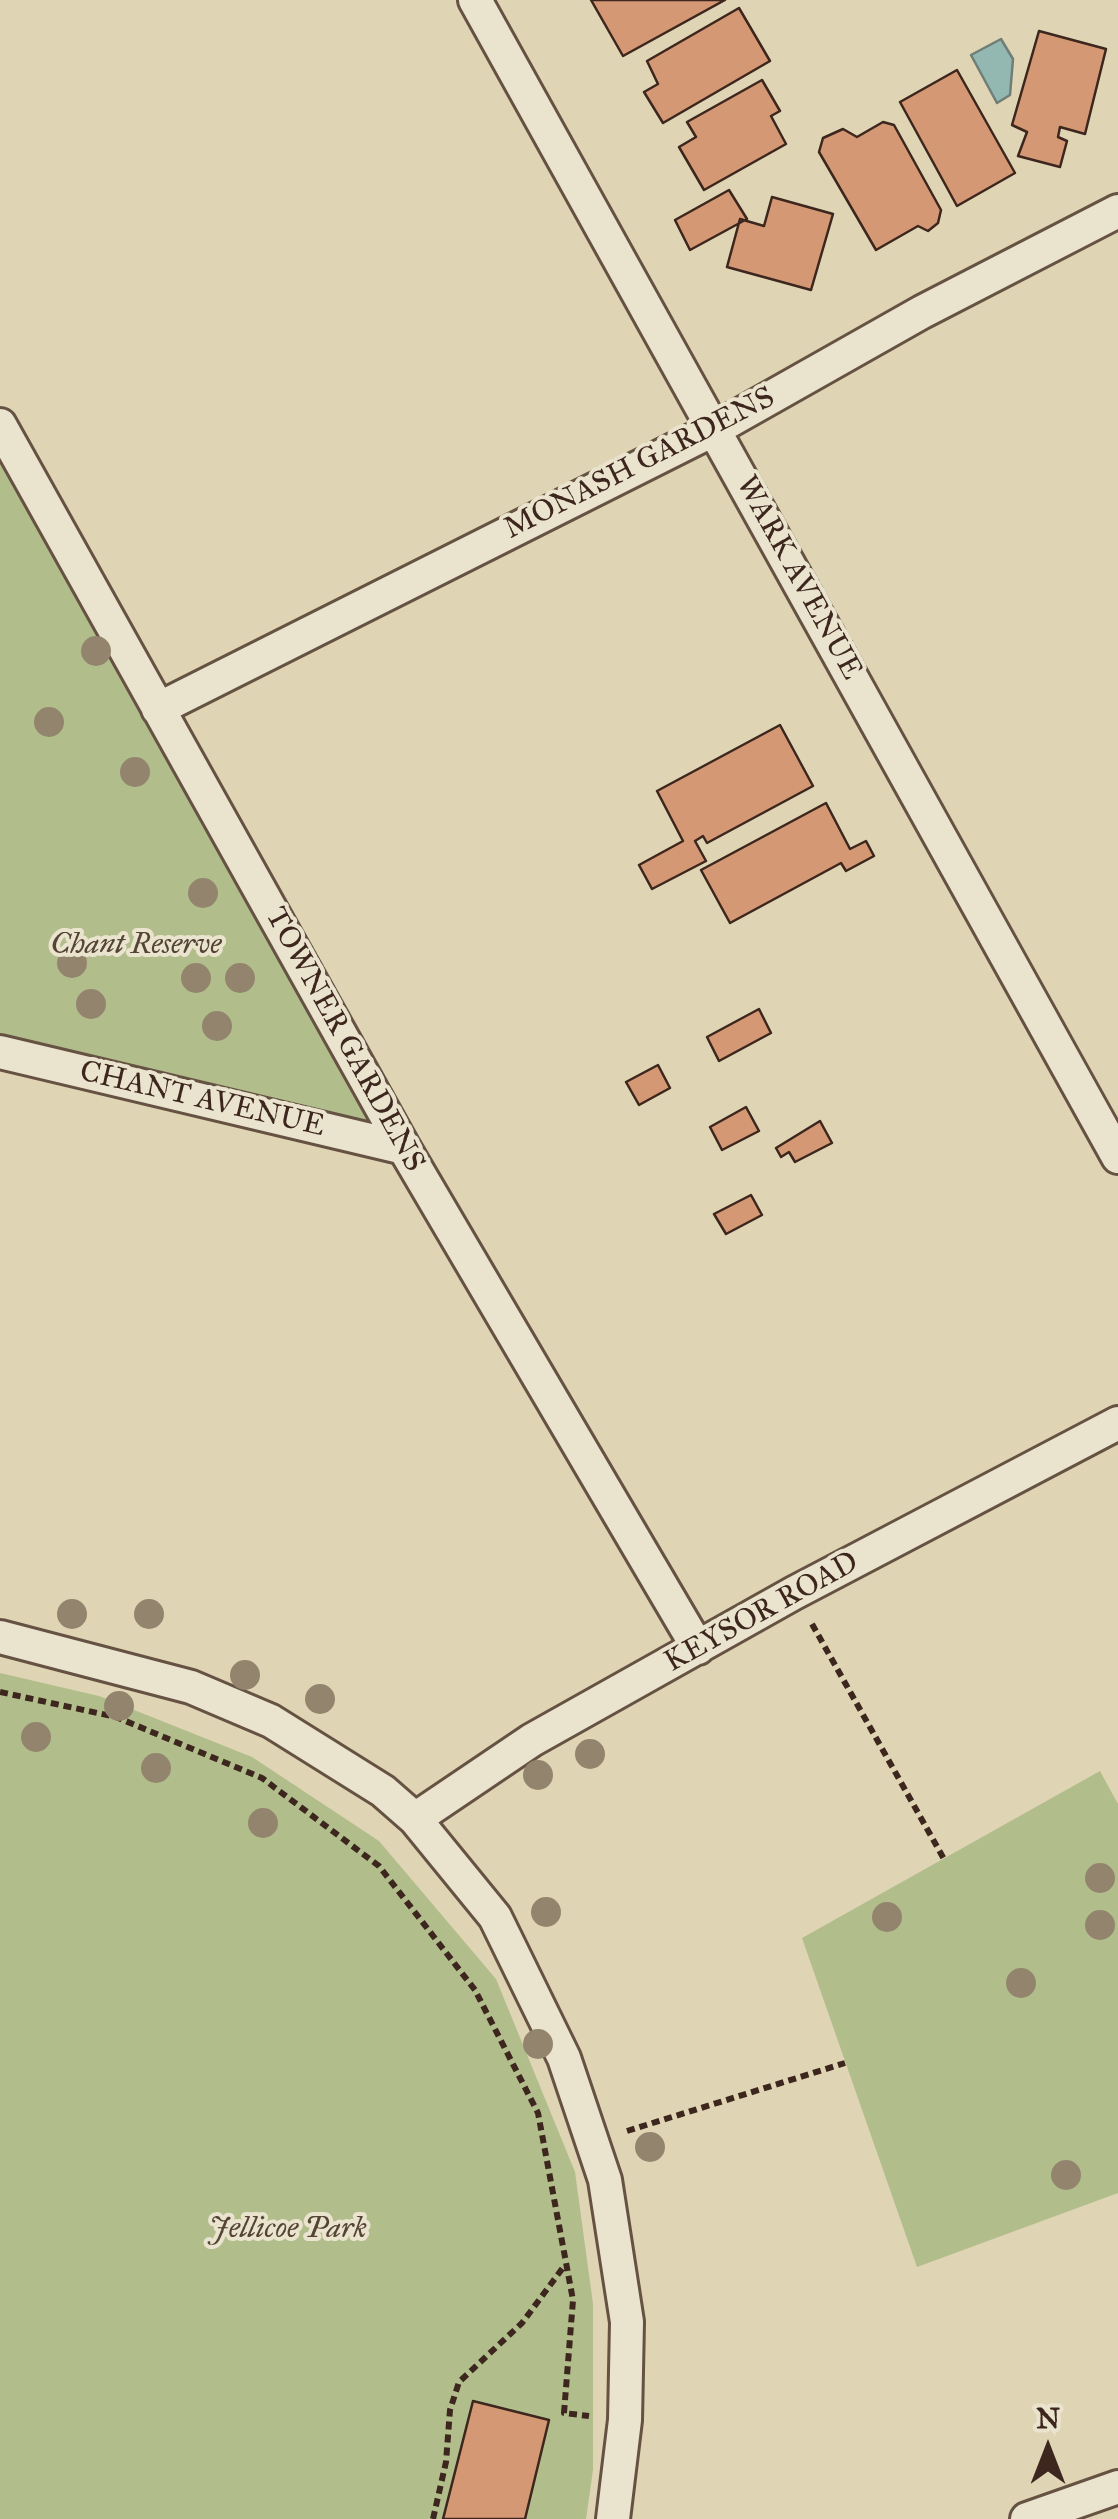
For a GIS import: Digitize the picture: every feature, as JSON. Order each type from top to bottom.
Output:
[{"type":"street","name":"WARK AVENUE","points":[[475,0],[1118,1157]]},
{"type":"street","name":"MONASH GARDENS","points":[[158,709],[715,429],[922,312],[1118,211]]},
{"type":"street","name":"TOWNER GARDENS","points":[[0,426],[404,1148],[698,1648]]},
{"type":"street","name":"CHANT AVENUE","points":[[0,1052],[404,1148]]},
{"type":"street","name":"KEYSOR ROAD","points":[[415,1818],[532,1740],[794,1593],[1118,1423]]},
{"type":"street","points":[[0,1638],[190,1686],[271,1721],[383,1791],[415,1818],[494,1916],[564,2058],[605,2180],[627,2322],[625,2420],[613,2519]]},
{"type":"street","points":[[1027,2519],[1118,2486]]},
{"type":"path","points":[[794,1593],[944,1859]]},
{"type":"path","points":[[0,1692],[116,1717],[262,1778],[379,1866],[474,1990],[538,2114],[573,2300],[564,2413]]},
{"type":"path","points":[[592,2142],[845,2062]]},
{"type":"path","points":[[432,2519],[446,2462],[450,2410],[459,2382],[522,2323],[566,2264]]},
{"type":"green space","name":"Chant Reserve","points":[[0,425],[404,1148],[0,1052]]},
{"type":"green space","name":"Jellicoe Park","points":[[0,1673],[99,1696],[252,1757],[379,1841],[496,1979],[575,2172],[593,2304],[593,2470],[586,2519],[0,2519]]},
{"type":"green space","points":[[1100,1771],[1118,1804],[1118,2193],[917,2267],[802,1938]]},
{"type":"water","points":[[1001,39],[1013,59],[1010,95],[997,103],[971,55]]},
{"type":"building","points":[[591,0],[725,0],[623,56]]},
{"type":"building","points":[[739,8],[770,61],[663,123],[644,92],[658,84],[647,61]]},
{"type":"building","points":[[1039,31],[1106,49],[1085,134],[1060,127],[1058,137],[1067,141],[1060,167],[1018,156],[1027,132],[1012,125]]},
{"type":"building","points":[[957,70],[1015,173],[957,206],[900,102]]},
{"type":"building","points":[[762,80],[780,111],[771,116],[786,144],[704,190],[679,147],[696,137],[687,122]]},
{"type":"building","points":[[883,122],[894,125],[941,210],[938,223],[928,231],[918,226],[876,250],[819,152],[823,138],[843,129],[857,137]]},
{"type":"building","points":[[729,190],[747,219],[690,250],[675,220]]},
{"type":"building","points":[[772,197],[833,214],[811,290],[727,267],[740,219],[764,226]]},
{"type":"building","points":[[780,725],[813,786],[707,843],[703,836],[695,841],[706,861],[652,889],[639,865],[683,841],[657,791]]},
{"type":"building","points":[[826,803],[850,849],[866,841],[874,856],[846,871],[841,863],[730,923],[701,870]]},
{"type":"building","points":[[759,1009],[771,1033],[719,1061],[707,1037]]},
{"type":"building","points":[[658,1065],[670,1088],[639,1105],[626,1082]]},
{"type":"building","points":[[746,1107],[759,1131],[722,1150],[710,1127]]},
{"type":"building","points":[[820,1121],[832,1143],[795,1162],[789,1152],[781,1157],[776,1148]]},
{"type":"building","points":[[751,1195],[762,1215],[726,1234],[714,1214]]},
{"type":"building","points":[[473,2401],[549,2420],[525,2519],[443,2519]]}]
